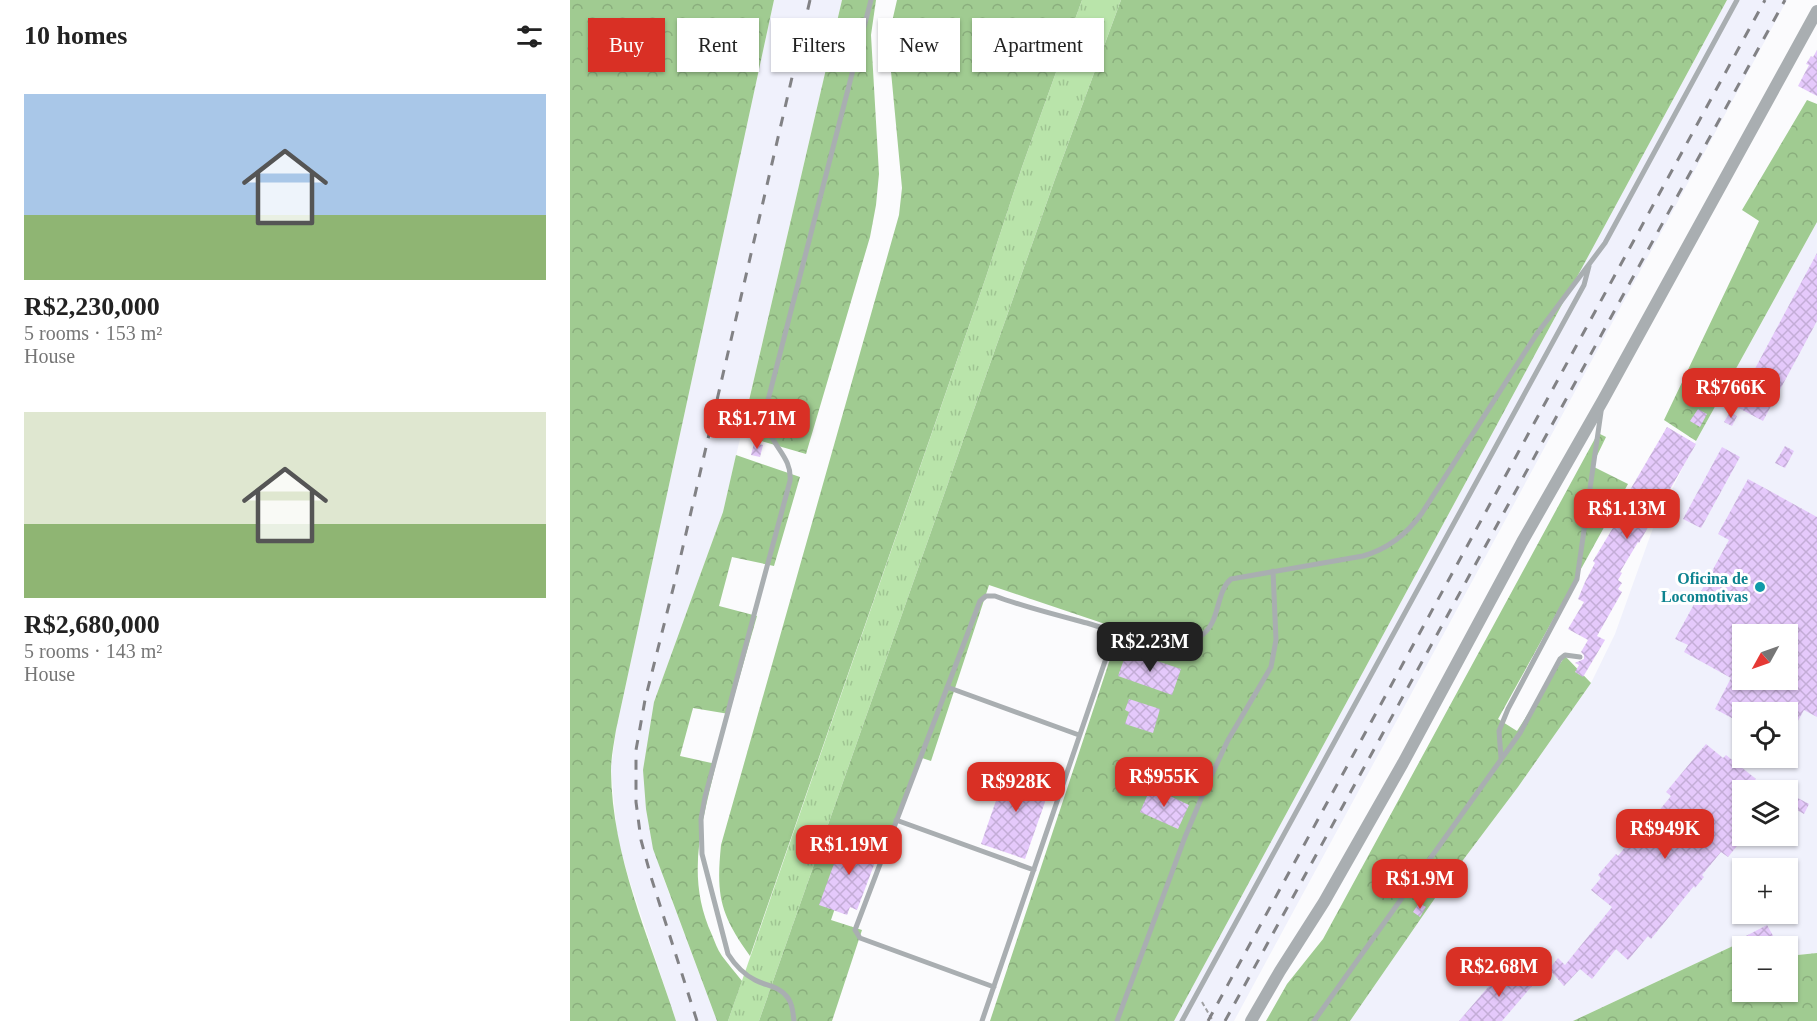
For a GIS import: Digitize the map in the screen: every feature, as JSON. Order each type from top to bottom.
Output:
[{"type":"street","points":[[1251,1021],[1366,830],[1522,542],[1603,400],[1817,11]]},
{"type":"lane","points":[[794,1021],[791,1004],[786,996],[779,990],[748,977],[736,966],[728,954],[702,854],[701,819],[790,482],[787,462],[768,432],[765,420],[766,408],[871,0]]},
{"type":"lane","points":[[994,987],[857,936],[856,927],[978,604],[986,597],[994,596],[1156,642],[1193,640],[1213,623],[1228,582],[1235,578],[1369,555],[1391,544],[1410,528],[1422,513],[1542,327],[1605,243],[1737,0]]},
{"type":"lane","points":[[1182,1021],[1584,285],[1590,264]]},
{"type":"lane","points":[[1501,758],[1499,731],[1572,591],[1576,579],[1603,400]]},
{"type":"lane","points":[[1117,1021],[1185,837],[1206,787],[1228,740],[1271,667],[1276,640],[1273,571]]},
{"type":"lane","points":[[982,1021],[1115,632]]},
{"type":"lane","points":[[1314,1021],[1520,733],[1560,659],[1565,655],[1580,657]]},
{"type":"lane","points":[[947,687],[1079,735]]},
{"type":"lane","points":[[896,820],[1034,870]]},
{"type":"path","points":[[1198,993],[1212,1021]]},
{"type":"shaded area","points":[[774,0],[842,0],[838,18],[771,18],[771,72],[825,72],[723,512],[654,702],[663,877],[717,1021],[676,1021],[617,836],[611,768],[616,730]]},
{"type":"shaded area","points":[[1727,0],[1787,0],[1234,1021],[1174,1021]]},
{"type":"shaded area","points":[[1817,222],[1817,953],[1798,955],[1798,936],[1732,936],[1732,946],[1573,1021],[1350,1021],[1442,888],[1518,787],[1591,683],[1615,634],[1653,528],[1696,441]]},
{"type":"green space","points":[[570,0],[774,0],[759,69],[759,18],[677,18],[677,72],[758,72],[616,730],[611,771],[613,803],[625,867],[676,1021],[570,1021]]},
{"type":"green space","points":[[842,0],[876,0],[871,35],[879,174],[870,237],[806,454],[741,435],[825,72],[866,72],[866,18],[838,18]]},
{"type":"green space","points":[[897,0],[1082,0],[1076,18],[972,18],[972,72],[1056,72],[750,956],[732,928],[722,904],[719,878],[721,845],[899,215],[902,188],[891,72],[960,72],[960,18],[893,18]]},
{"type":"green space","points":[[1082,0],[1121,0],[1104,46],[1104,18],[1076,18]]},
{"type":"green space","points":[[1121,0],[1727,0],[1174,1021],[990,1021],[1120,629],[989,585],[931,761],[919,757],[893,835],[863,825],[831,920],[862,930],[832,1021],[759,1021],[1055,179],[1094,72],[1104,72],[1104,46]]},
{"type":"green space","points":[[1056,72],[1094,72],[759,1021],[728,1021],[986,277]]},
{"type":"green space","points":[[1807,100],[1817,104],[1817,222],[1696,441],[1664,420],[1759,221],[1742,210]]},
{"type":"green space","points":[[1598,433],[1606,437],[1592,466],[1628,484],[1498,719],[1517,731],[1565,656],[1591,683],[1518,787],[1442,888],[1350,1021],[1266,1021],[1287,984],[1323,939]]},
{"type":"green space","points":[[736,455],[800,477],[774,566],[732,557],[719,606],[757,616],[729,714],[693,708],[680,756],[716,764],[701,829],[699,892],[717,948],[742,981],[728,1021],[717,1021],[653,849],[646,809],[643,770],[654,702],[723,512]]},
{"type":"green space","points":[[1732,946],[1732,1002],[1798,1002],[1798,955],[1817,953],[1817,1021],[1573,1021]]},
{"type":"building","points":[[1817,50],[1817,96],[1798,86],[1809,65],[1806,64]]},
{"type":"building","points":[[1817,253],[1817,321],[1763,421],[1735,406]]},
{"type":"building","points":[[1698,409],[1707,414],[1700,427],[1690,421]]},
{"type":"building","points":[[1730,412],[1737,416],[1732,426],[1724,422]]},
{"type":"building","points":[[1667,427],[1696,444],[1620,572],[1622,573],[1618,580],[1622,583],[1618,589],[1622,592],[1597,636],[1605,640],[1583,677],[1575,672],[1579,665],[1575,663],[1584,659],[1581,652],[1588,640],[1568,629],[1584,602],[1578,599],[1595,563],[1593,561],[1617,521],[1613,519]]},
{"type":"building","points":[[754,443],[763,445],[760,457],[751,455]]},
{"type":"building","points":[[1785,446],[1794,451],[1785,468],[1775,463]]},
{"type":"building","points":[[1722,447],[1740,457],[1701,528],[1683,519]]},
{"type":"building","name":"Oficina de Locomotivas","points":[[1748,479],[1817,517],[1817,717],[1804,710],[1798,721],[1798,702],[1732,702],[1732,718],[1715,709],[1731,678],[1684,652],[1688,645],[1675,639],[1729,540],[1718,534]]},
{"type":"building","points":[[1127,651],[1181,669],[1172,695],[1118,676]]},
{"type":"building","points":[[1129,699],[1160,709],[1153,733],[1125,724],[1129,712],[1125,710]]},
{"type":"building","points":[[1706,744],[1723,758],[1726,755],[1732,760],[1732,768],[1742,768],[1756,779],[1732,780],[1732,846],[1737,846],[1728,857],[1721,852],[1702,875],[1704,877],[1695,888],[1694,886],[1651,939],[1648,936],[1628,960],[1616,949],[1592,979],[1580,969],[1564,986],[1549,969],[1558,958],[1565,965],[1612,907],[1591,890],[1601,878],[1598,875],[1630,841],[1634,845],[1646,831],[1644,829],[1671,796],[1666,792]]},
{"type":"building","points":[[1008,766],[1052,782],[1025,859],[981,844]]},
{"type":"building","points":[[1151,787],[1189,805],[1178,829],[1140,812]]},
{"type":"building","points":[[1798,798],[1809,804],[1804,814],[1798,811]]},
{"type":"building","points":[[844,836],[880,849],[857,910],[850,907],[847,915],[819,905]]},
{"type":"building","points":[[1419,903],[1426,907],[1420,917],[1413,912]]},
{"type":"building","points":[[1767,925],[1773,936],[1746,936]]},
{"type":"building","points":[[1507,965],[1532,986],[1502,1021],[1459,1021]]},
{"type":"railway","points":[[697,1021],[641,840],[636,802],[636,750],[645,700],[674,585],[810,0]]},
{"type":"railway","points":[[1208,1021],[1765,0]]},
{"type":"railway","points":[[1225,1021],[1785,0]]},
{"type":"place","name":"Oficina de Locomotivas","points":[[1760,587]]}]
